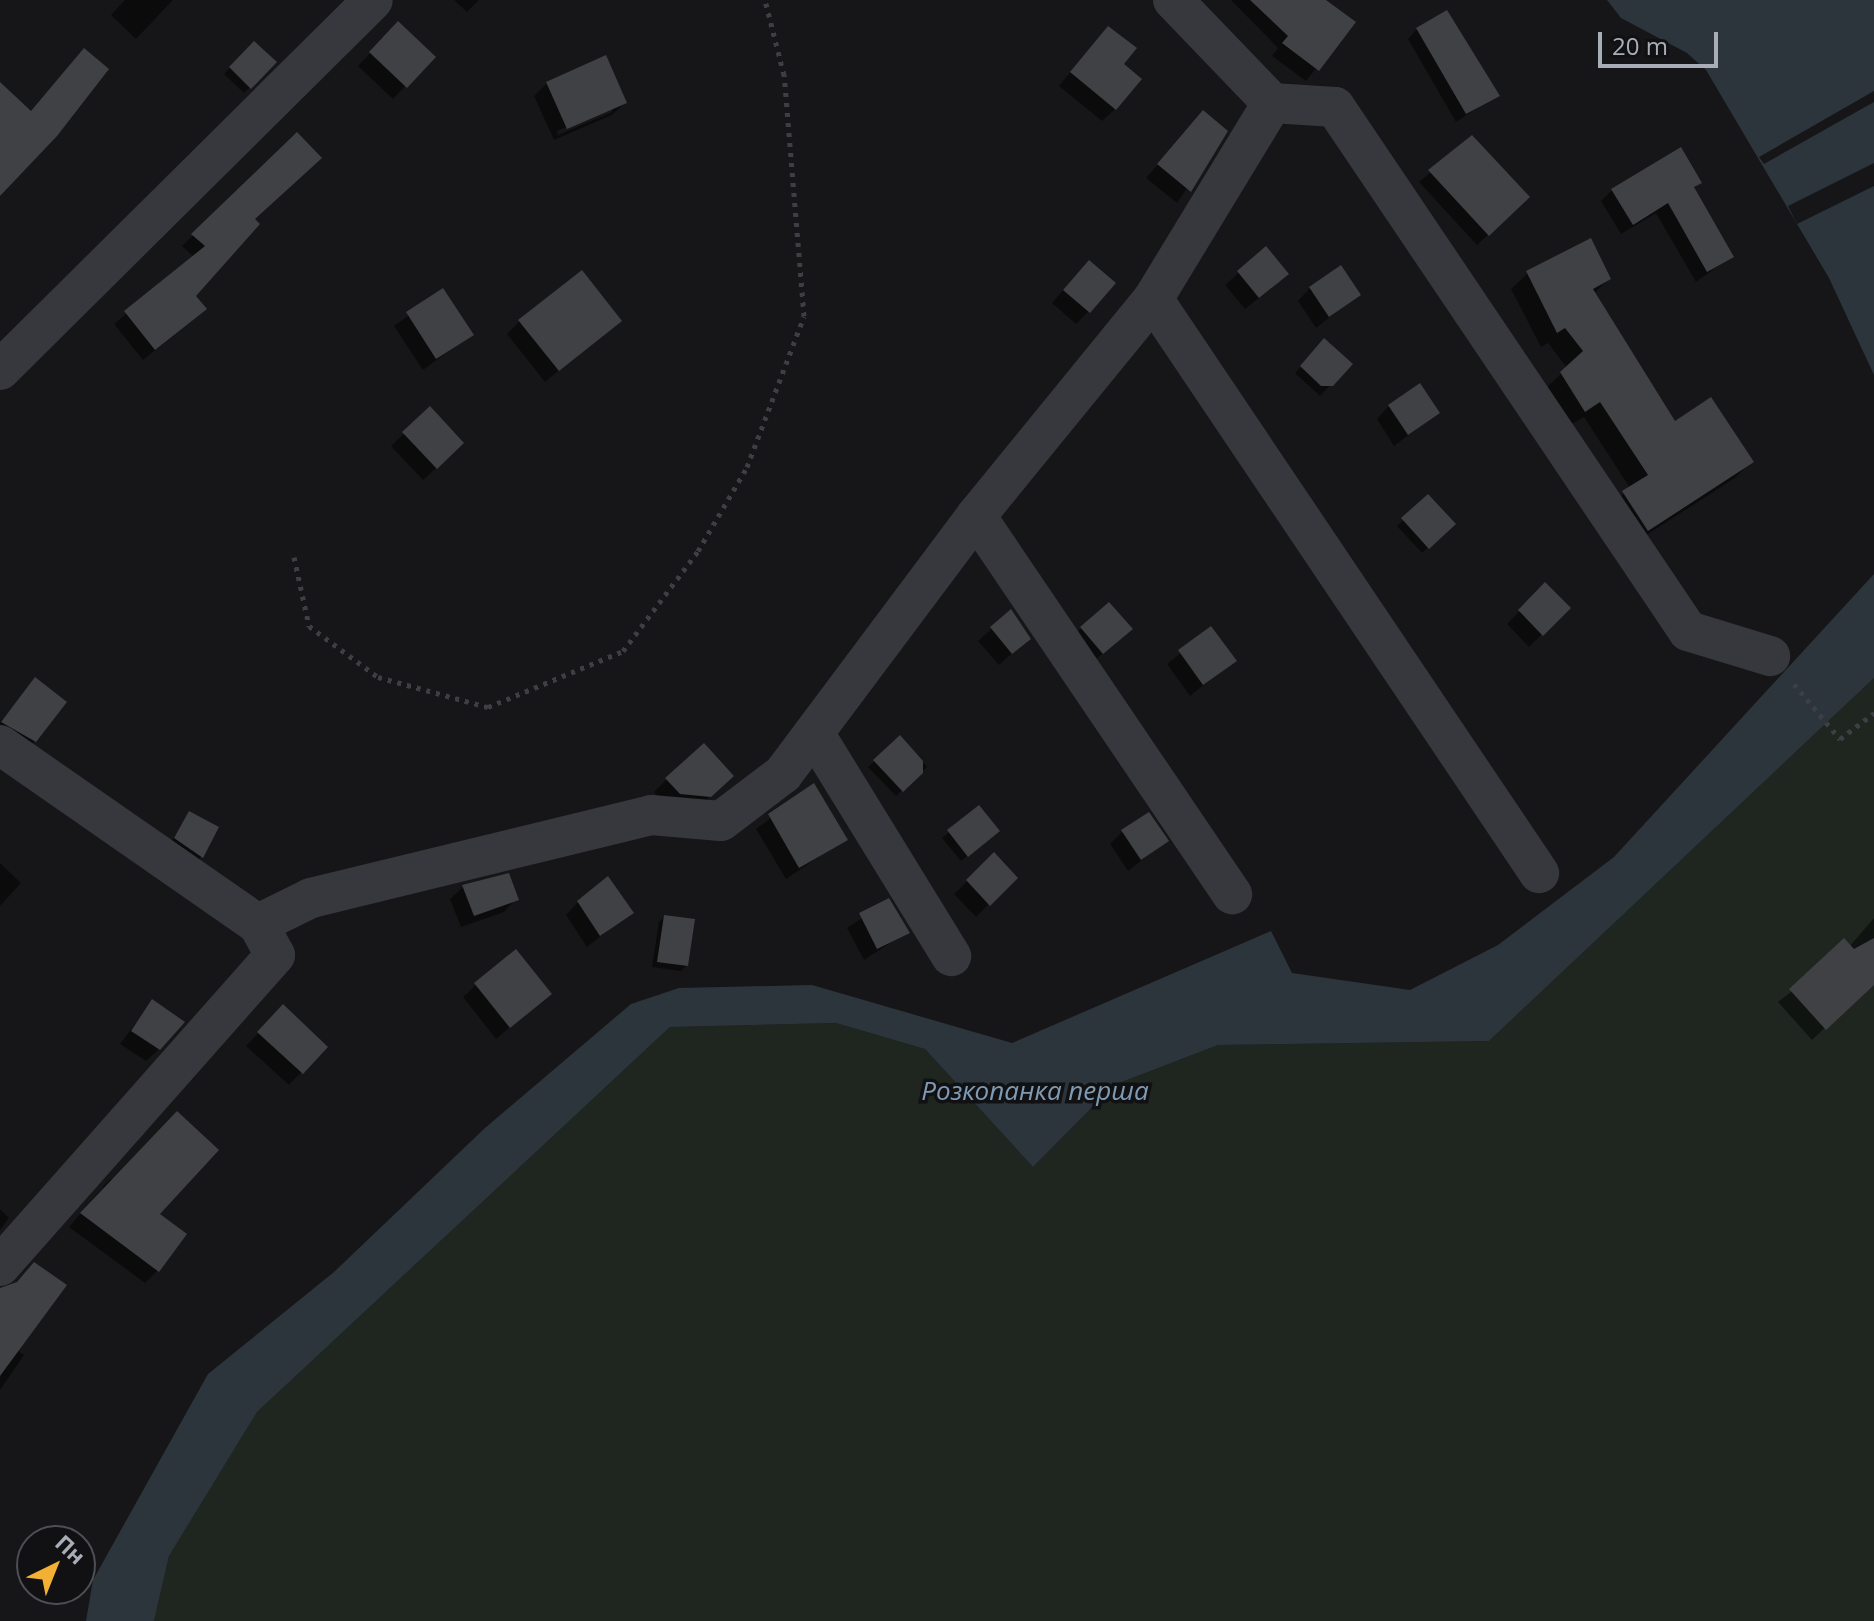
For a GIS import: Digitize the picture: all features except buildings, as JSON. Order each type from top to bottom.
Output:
[{"type":"street","points":[[0,370],[373,0]]},
{"type":"street","points":[[1173,0],[1272,103],[1335,107],[1688,631],[1770,656]]},
{"type":"street","points":[[258,924],[311,898],[651,815],[721,821],[783,774],[976,516],[1153,299],[1272,103]]},
{"type":"street","points":[[1153,299],[1539,873]]},
{"type":"street","points":[[976,516],[1232,894]]},
{"type":"street","points":[[814,733],[951,956]]},
{"type":"street","points":[[0,1266],[275,955],[258,924],[1,748]]},
{"type":"path","points":[[294,557],[309,626],[378,677],[488,707],[623,651],[698,551],[747,467],[804,316],[784,75],[765,0]]},
{"type":"path","points":[[1770,656],[1840,739],[1874,713]]},
{"type":"shaded area","points":[[1874,678],[1874,1621],[154,1621],[169,1556],[257,1412],[670,1027],[836,1023],[925,1049],[1033,1167],[1114,1085],[1218,1045],[1489,1041]]},
{"type":"water","points":[[1607,0],[1874,0],[1874,375],[1829,278],[1706,70],[1687,53],[1621,18]]},
{"type":"water","name":"Розкопанка перша","points":[[1874,574],[1874,678],[1489,1041],[1218,1045],[1114,1085],[1033,1167],[925,1049],[836,1023],[670,1027],[257,1412],[169,1556],[154,1621],[86,1621],[89,1605],[96,1605],[96,1575],[208,1374],[334,1272],[485,1128],[631,1004],[679,988],[812,985],[1012,1043],[1271,931],[1292,973],[1410,990],[1498,945],[1614,857]]},
{"type":"pier","points":[[1874,91],[1874,102],[1764,164],[1759,157]]},
{"type":"pier","points":[[1874,163],[1874,186],[1797,224],[1788,206]]}]
